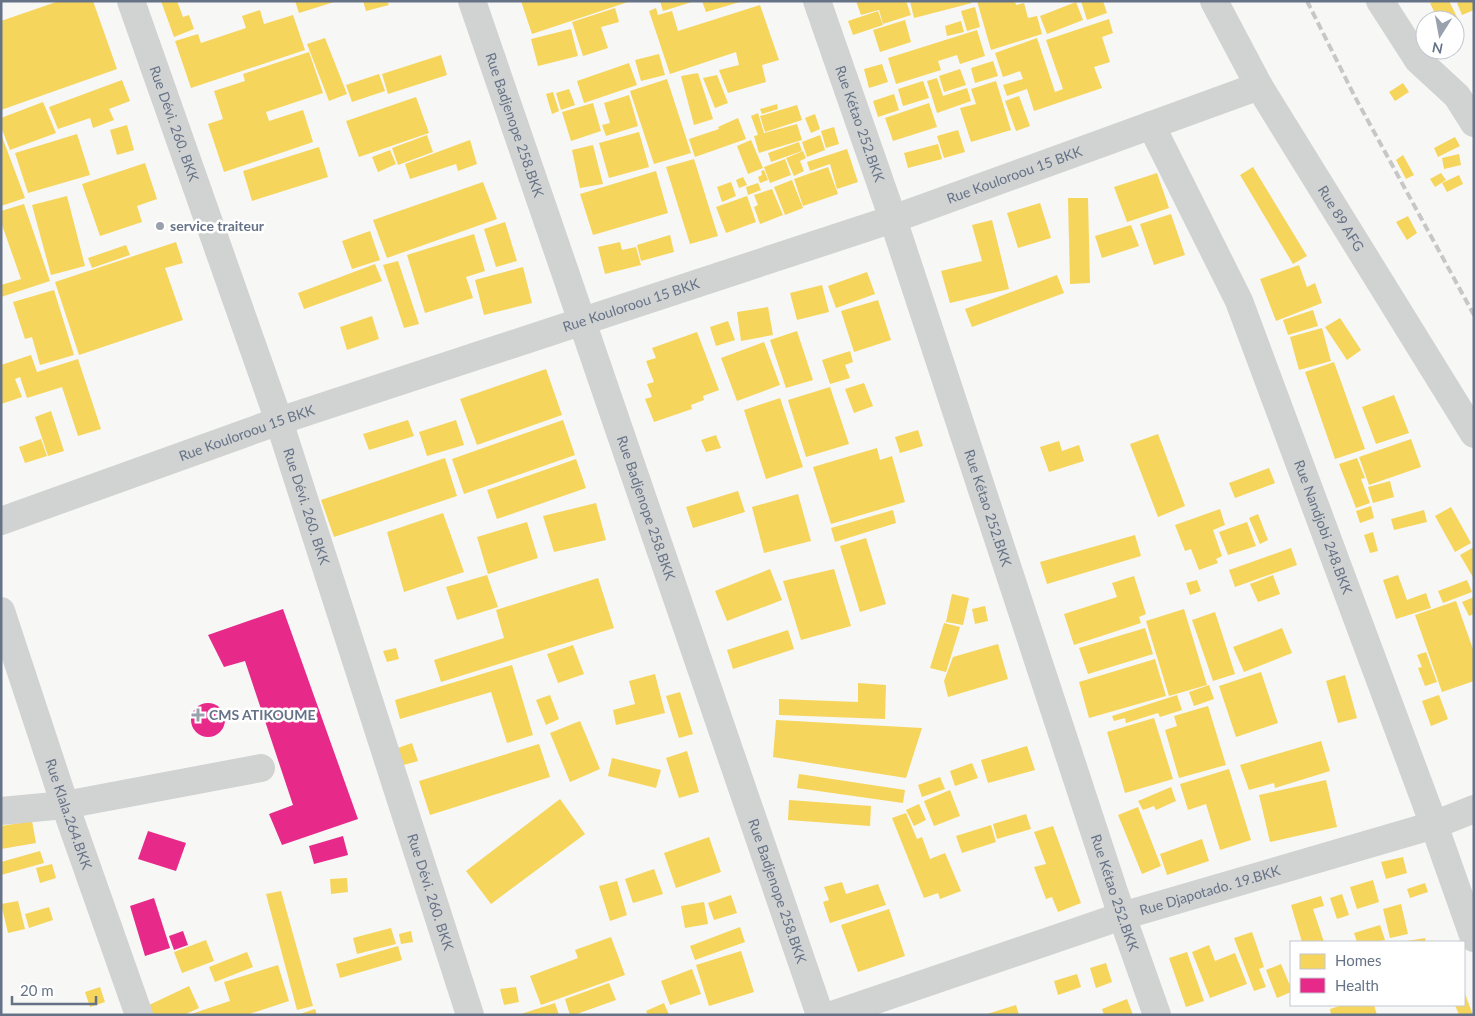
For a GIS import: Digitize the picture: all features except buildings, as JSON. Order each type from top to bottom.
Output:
[{"type":"street","name":"Rue Dévi. 260. BKK","points":[[131,1],[279,421],[470,1015]]},
{"type":"street","name":"Rue Badjenope 258.BKK","points":[[472,1],[820,1015]]},
{"type":"street","name":"Rue Kétao 252.BKK","points":[[817,1],[893,219],[1122,916],[1157,1015]]},
{"type":"street","name":"Rue 89 AFG","points":[[1214,1],[1259,86],[1474,434]]},
{"type":"street","points":[[1380,1],[1418,60],[1457,96],[1474,123]]},
{"type":"street","name":"Rue Kouloroou 15 BKK","points":[[1,521],[279,421],[893,219],[1259,86]]},
{"type":"street","name":"Rue Nandjobi 248.BKK","points":[[1151,125],[1239,301],[1434,825],[1474,938]]},
{"type":"street","name":"Rue Klala.264.BKK","points":[[1,611],[65,805],[139,1015]]},
{"type":"street","points":[[1,811],[65,805],[261,768]]},
{"type":"street","name":"Rue Djapotado. 19.BKK","points":[[832,1015],[1122,916],[1434,825],[1474,809]]},
{"type":"railway","points":[[1307,1],[1355,97],[1474,315]]},
{"type":"place","name":"service traiteur","points":[[160,226]]},
{"type":"place","name":"CMS ATIKOUME","points":[[198,715]]}]
